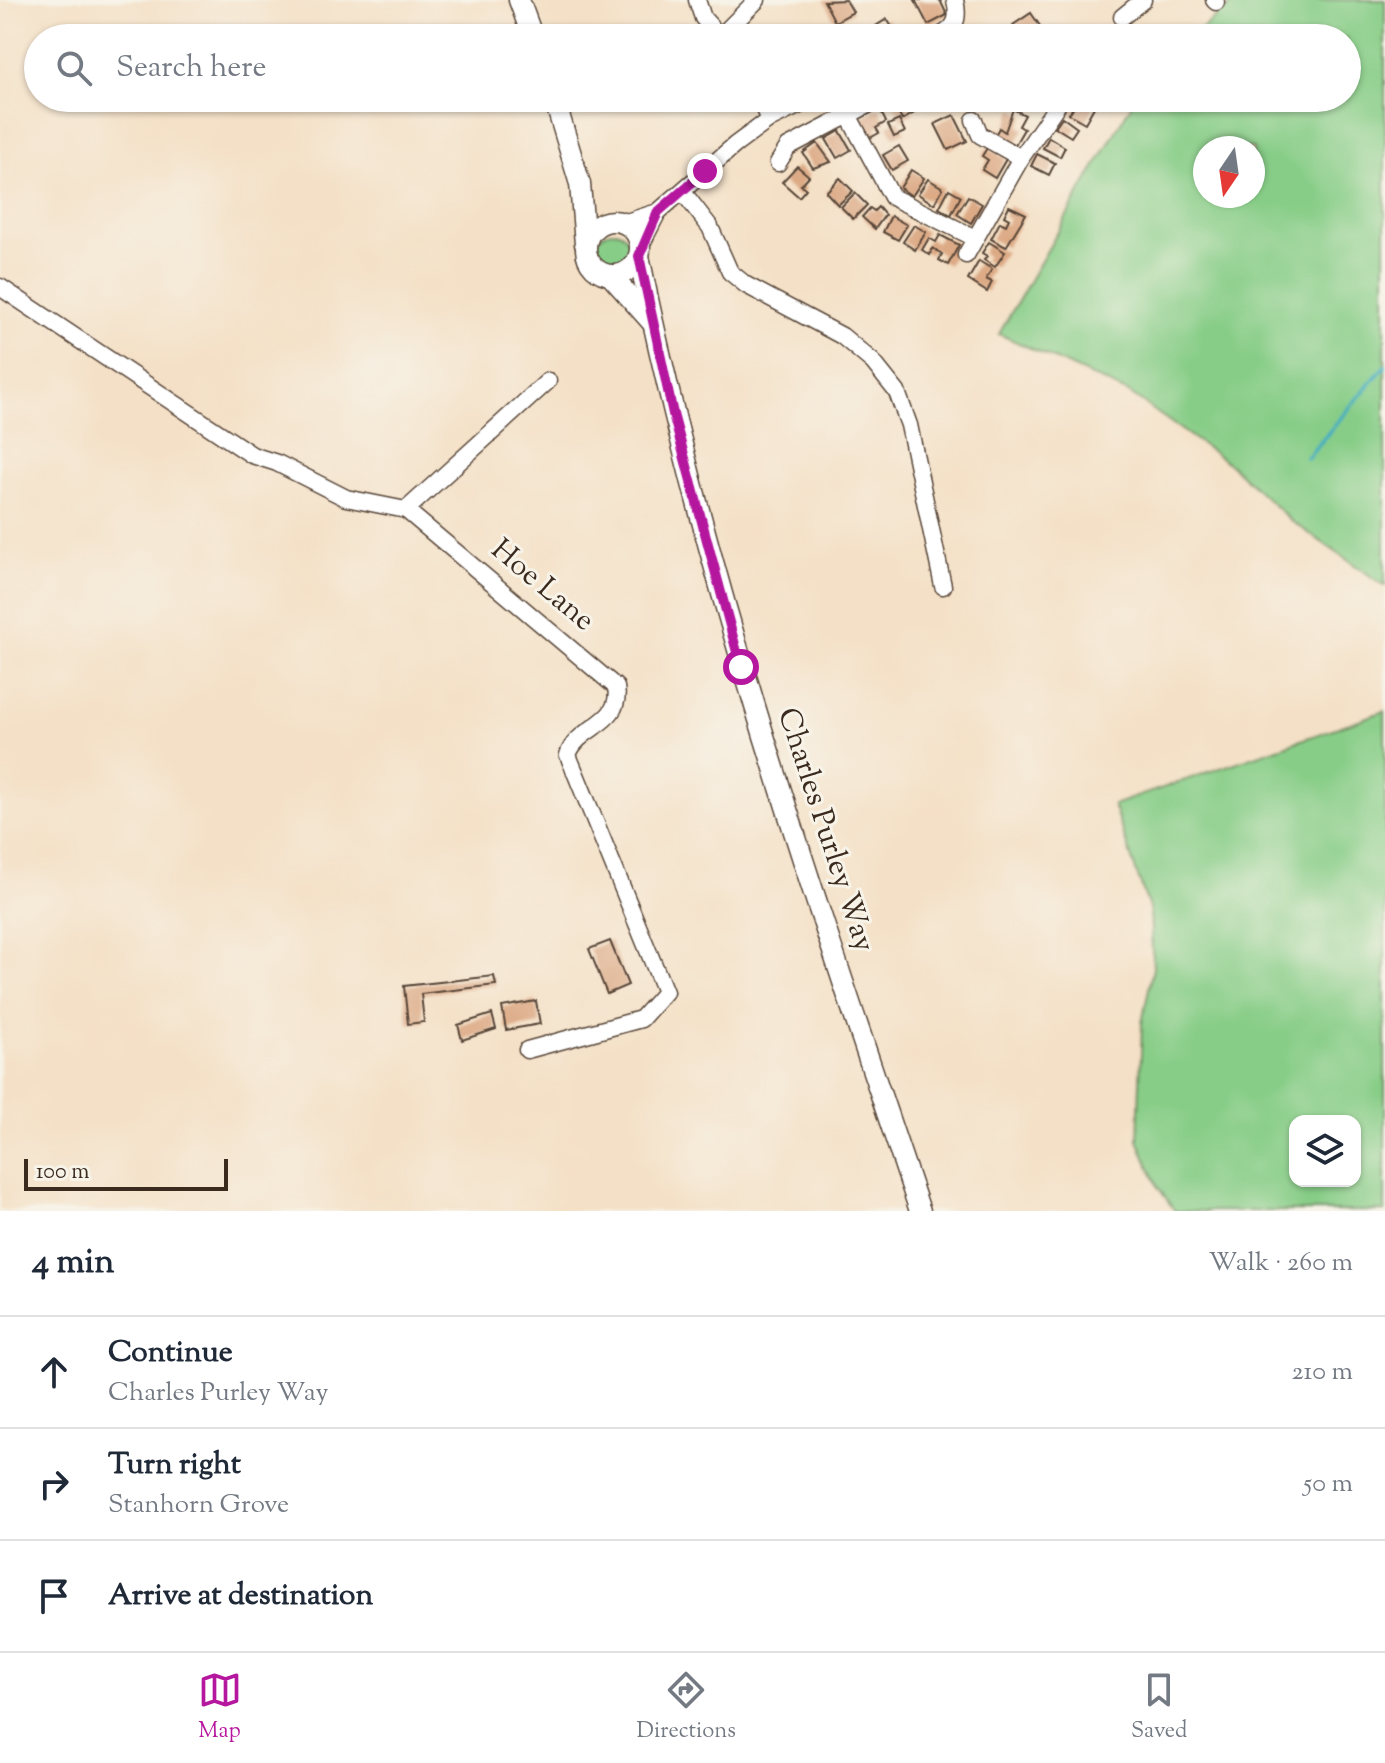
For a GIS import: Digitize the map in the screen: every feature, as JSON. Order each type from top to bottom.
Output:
[{"type":"main road","points":[[519,0],[528,24]]},
{"type":"main road","points":[[558,112],[580,184],[586,253],[594,269],[611,276],[629,271],[640,252],[635,232],[616,222],[580,184]]},
{"type":"main road","points":[[585,244],[594,229],[616,222]]},
{"type":"main road","name":"Charles Purley Way","points":[[640,252],[673,414],[741,667],[920,1211]]},
{"type":"main road","name":"Charles Purley Way","points":[[611,276],[654,324]]},
{"type":"street","points":[[697,0],[708,24]]},
{"type":"street","points":[[734,24],[757,0]]},
{"type":"street","points":[[955,0],[956,24]]},
{"type":"street","points":[[1122,17],[1138,2]]},
{"type":"street","points":[[765,112],[769,120]]},
{"type":"street","points":[[616,222],[658,212],[735,145],[785,112]]},
{"type":"street","points":[[778,163],[788,147],[851,112]]},
{"type":"street","points":[[966,255],[1021,158],[1052,112]]},
{"type":"street","points":[[847,114],[892,197],[975,238]]},
{"type":"street","points":[[974,120],[980,135],[1021,158]]},
{"type":"street","points":[[683,192],[710,227],[730,272],[746,285],[842,336],[873,362],[897,392],[909,425],[943,586]]},
{"type":"street","points":[[640,252],[658,212]]},
{"type":"street","name":"Hoe Lane","points":[[0,287],[252,455],[277,463],[346,498],[406,510],[616,687],[618,698],[609,717],[572,743],[568,755],[665,992],[641,1019],[527,1050]]},
{"type":"street","points":[[406,510],[548,381]]},
{"type":"green space","points":[[1237,0],[1385,0],[1385,586],[1290,520],[1231,465],[1129,393],[999,334],[1127,112],[1361,112],[1361,24],[1207,24]]},
{"type":"green space","points":[[613,231],[625,236],[630,248],[625,260],[613,265],[601,260],[596,248],[601,236]]},
{"type":"green space","points":[[1385,711],[1385,1211],[1175,1211],[1158,1187],[1138,1140],[1142,1023],[1153,968],[1150,911],[1113,805]]},
{"type":"building","points":[[846,0],[853,12],[835,22],[824,1]]},
{"type":"building","points":[[915,0],[940,0],[947,15],[927,24]]},
{"type":"building","points":[[1031,13],[1039,24],[1014,24]]},
{"type":"building","points":[[872,112],[881,112],[886,122],[876,128],[879,133],[870,138],[859,119]]},
{"type":"building","points":[[898,112],[913,112],[914,113],[902,120]]},
{"type":"building","points":[[1012,112],[1025,115],[1019,126],[1024,129],[1013,148],[994,137],[999,128],[1005,132]]},
{"type":"building","points":[[1070,112],[1091,112],[1085,123]]},
{"type":"building","points":[[954,115],[967,141],[948,150],[935,124]]},
{"type":"building","points":[[1062,117],[1077,128],[1071,137],[1055,127]]},
{"type":"building","points":[[899,120],[905,132],[894,137],[888,125]]},
{"type":"building","points":[[840,131],[851,150],[837,158],[826,139]]},
{"type":"building","points":[[1049,137],[1065,147],[1060,157],[1043,148]]},
{"type":"building","points":[[817,143],[831,162],[813,168],[803,153]]},
{"type":"building","points":[[899,146],[908,161],[892,170],[883,155]]},
{"type":"building","points":[[987,148],[1006,159],[995,178],[982,170],[988,160],[982,156]]},
{"type":"building","points":[[1037,154],[1055,163],[1049,175],[1031,166]]},
{"type":"building","points":[[797,166],[809,176],[801,185],[806,189],[799,197],[782,182]]},
{"type":"building","points":[[911,170],[924,178],[912,196],[900,188]]},
{"type":"building","points":[[840,178],[853,191],[838,205],[826,192]]},
{"type":"building","points":[[928,179],[943,188],[934,204],[918,194]]},
{"type":"building","points":[[949,189],[961,196],[951,215],[939,208]]},
{"type":"building","points":[[855,193],[867,205],[853,219],[841,207]]},
{"type":"building","points":[[968,196],[982,204],[971,223],[957,214]]},
{"type":"building","points":[[1009,206],[1026,214],[1006,247],[991,239],[1000,222],[1006,225],[1009,219],[1004,216]]},
{"type":"building","points":[[878,207],[885,215],[875,229],[862,217],[870,208],[874,211]]},
{"type":"building","points":[[891,216],[907,225],[898,240],[883,232]]},
{"type":"building","points":[[914,225],[926,232],[915,250],[903,242]]},
{"type":"building","points":[[940,235],[959,245],[948,265],[939,260],[942,254],[933,248],[930,255],[922,250],[929,238],[936,242]]},
{"type":"building","points":[[989,242],[1005,252],[995,267],[984,260],[987,256],[982,253]]},
{"type":"building","points":[[979,261],[992,269],[986,279],[992,282],[987,292],[968,280]]},
{"type":"building","points":[[610,941],[628,985],[607,994],[589,949]]},
{"type":"building","points":[[494,976],[496,985],[421,994],[424,1022],[408,1024],[404,986]]},
{"type":"building","points":[[536,1001],[540,1024],[506,1030],[502,1007]]},
{"type":"building","points":[[492,1014],[496,1029],[462,1040],[458,1025]]},
{"type":"waterway","points":[[1307,458],[1385,366]]},
{"type":"route","points":[[705,171],[658,212],[640,247],[639,256],[673,414],[741,667]]}]
